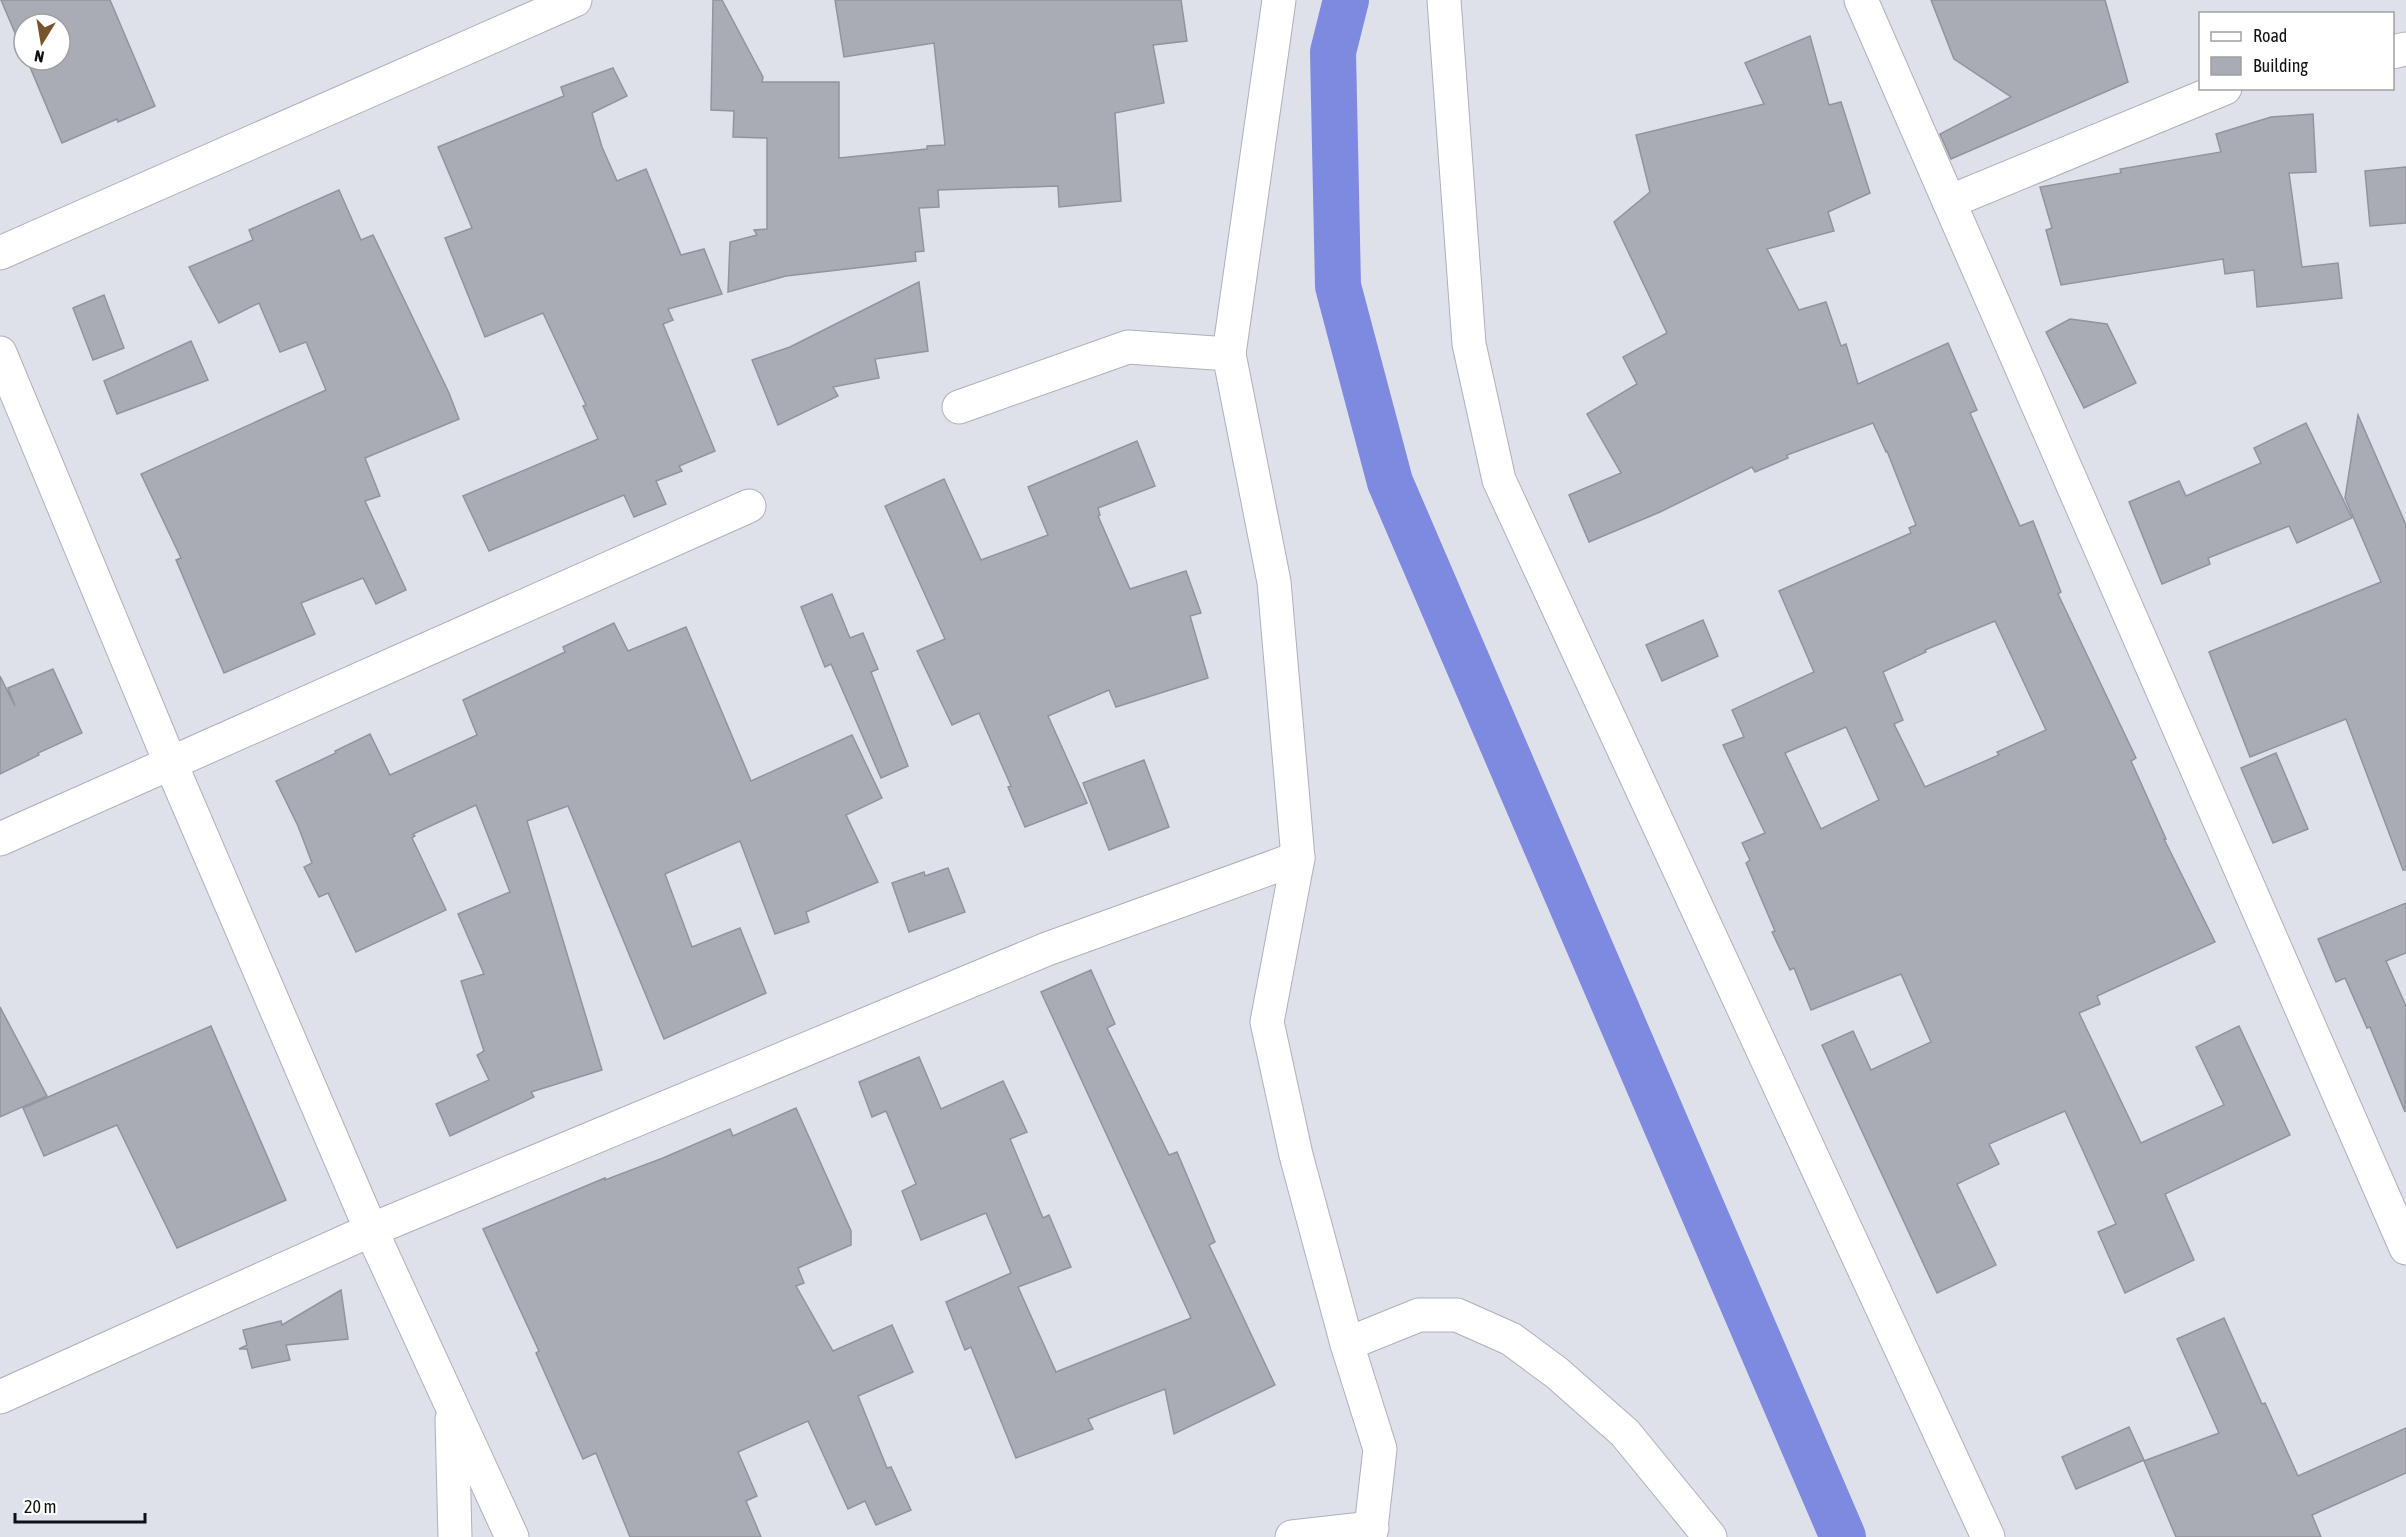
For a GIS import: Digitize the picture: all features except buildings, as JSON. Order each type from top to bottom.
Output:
[{"type":"street","points":[[0,253],[575,0]]},
{"type":"street","points":[[1279,0],[1229,354],[1274,582],[1298,858],[1267,1022],[1296,1155],[1347,1344],[1380,1449],[1371,1533],[1292,1537]]},
{"type":"street","points":[[1444,0],[1469,344],[1499,480],[1988,1537]]},
{"type":"street","points":[[1861,0],[2406,1248]]},
{"type":"street","points":[[1949,202],[2220,90]]},
{"type":"street","points":[[959,407],[1128,347],[1229,354]]},
{"type":"street","points":[[0,353],[170,762],[371,1230],[512,1537]]},
{"type":"street","points":[[0,839],[749,506]]},
{"type":"street","points":[[0,1397],[371,1230],[1047,949],[1298,858]]},
{"type":"street","points":[[1347,1344],[1419,1315],[1457,1314],[1511,1339],[1557,1373],[1624,1433],[1710,1537]]},
{"type":"street","points":[[452,1406],[455,1537]]},
{"type":"waterway","points":[[1346,0],[1333,52],[1338,286],[1390,482],[1843,1537]]}]
